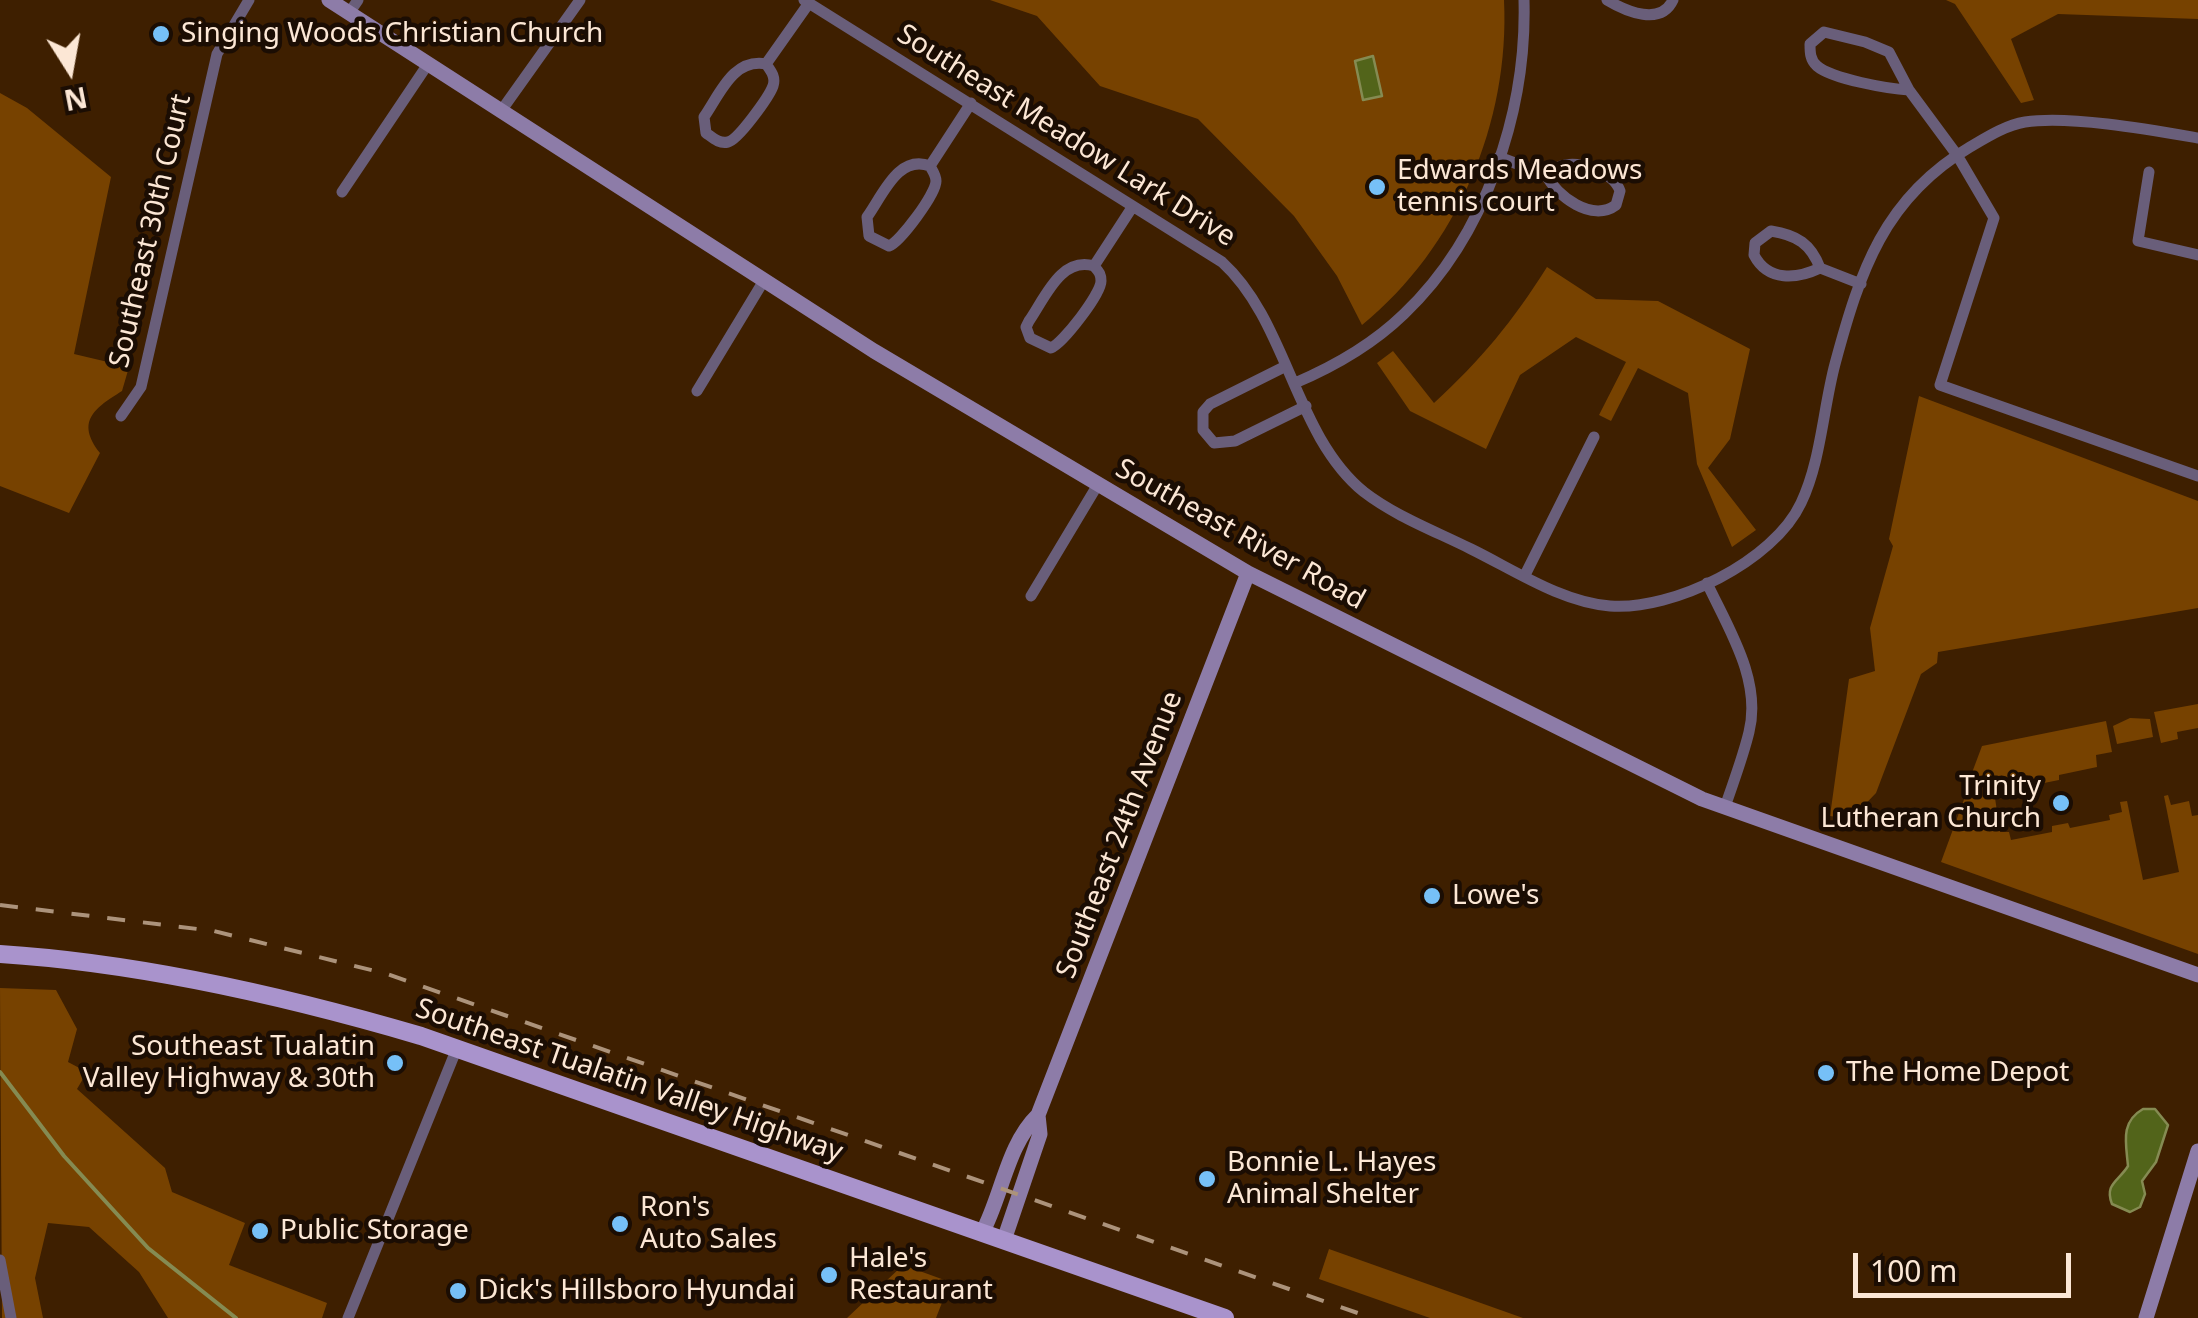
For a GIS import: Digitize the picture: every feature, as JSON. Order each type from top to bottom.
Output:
[{"type":"main road","name":"Southeast River Road","points":[[329,0],[353,6],[428,64],[763,282],[1097,486],[1248,573],[1725,808],[2198,975]]},
{"type":"main road","name":"Southeast 24th Avenue","points":[[982,1233],[1023,1130],[1038,1115],[1248,573]]},
{"type":"main road","name":"Southeast Tualatin Valley Highway","points":[[0,954],[82,962],[250,992],[369,1020],[1225,1318]]},
{"type":"main road","name":"Southeast 24th Avenue","points":[[1004,1240],[1040,1134],[1038,1115]]},
{"type":"main road","points":[[2146,1318],[2198,1151]]},
{"type":"street","name":"Southeast 30th Court","points":[[121,416],[142,387],[217,54],[249,0]]},
{"type":"street","points":[[501,111],[580,0]]},
{"type":"street","points":[[1295,384],[1347,358],[1375,338],[1416,302],[1464,237],[1499,157],[1521,70],[1524,0]]},
{"type":"street","points":[[1607,0],[1657,16],[1668,10],[1673,0]]},
{"type":"street","points":[[766,64],[806,2]]},
{"type":"street","name":"Southeast Meadow Lark Drive","points":[[806,2],[1222,262],[1253,301],[1330,455],[1362,490],[1405,516],[1564,595],[1610,606],[1640,605],[1707,582],[1746,562],[1775,541],[1803,500],[1841,342],[1888,220],[1906,197],[1957,155],[2002,129],[2032,122],[2069,122],[2198,138]]},
{"type":"street","points":[[1909,90],[1890,89],[1820,69],[1810,55],[1810,44],[1824,32],[1883,47],[1957,155],[1994,218],[1940,385],[2198,476]]},
{"type":"street","points":[[750,63],[766,64],[772,73],[772,87],[740,134],[720,142],[706,133],[704,118],[736,71],[750,63]]},
{"type":"street","points":[[342,192],[428,64]]},
{"type":"street","points":[[930,166],[971,103]]},
{"type":"street","points":[[1499,157],[1546,174],[1562,198],[1599,211],[1616,205],[1620,191],[1611,176],[1575,164],[1546,174]]},
{"type":"street","points":[[912,163],[930,166],[935,175],[934,188],[900,241],[889,246],[869,236],[868,217],[900,170],[912,163]]},
{"type":"street","points":[[2148,172],[2138,241],[2198,255]]},
{"type":"street","points":[[1094,266],[1133,206]]},
{"type":"street","points":[[1820,268],[1805,242],[1782,233],[1772,231],[1755,243],[1754,255],[1765,269],[1788,278],[1820,268],[1861,284]]},
{"type":"street","points":[[1077,263],[1094,266],[1100,276],[1099,290],[1062,342],[1051,348],[1030,338],[1026,328],[1029,321],[1064,270],[1077,263]]},
{"type":"street","points":[[697,392],[763,282]]},
{"type":"street","points":[[1286,366],[1210,404],[1203,412],[1203,430],[1214,443],[1235,441],[1306,406]]},
{"type":"street","points":[[1526,575],[1594,437]]},
{"type":"street","points":[[1031,596],[1097,486]]},
{"type":"street","points":[[1707,582],[1749,678],[1752,712],[1750,731],[1725,808]]},
{"type":"street","points":[[348,1318],[457,1048]]},
{"type":"street","points":[[0,1260],[10,1318]]},
{"type":"shaded area","points":[[990,0],[1504,0],[1504,46],[1498,91],[1471,179],[1450,220],[1396,294],[1362,325],[1337,276],[1294,216],[1198,119],[1100,86],[1037,16]]},
{"type":"shaded area","points":[[1946,0],[2198,0],[2198,19],[2058,14],[2011,39],[2034,100],[2021,103],[1955,4]]},
{"type":"shaded area","points":[[1373,56],[1382,96],[1363,100],[1355,61]]},
{"type":"shaded area","points":[[0,93],[27,108],[111,177],[74,354],[129,367],[122,391],[92,416],[89,432],[100,453],[69,513],[0,486]]},
{"type":"shaded area","points":[[1547,267],[1596,299],[1658,301],[1750,349],[1730,439],[1708,468],[1756,530],[1732,547],[1697,464],[1688,393],[1638,368],[1611,421],[1599,415],[1626,362],[1576,337],[1520,375],[1486,449],[1410,411],[1377,363],[1393,351],[1434,403],[1495,339]]},
{"type":"shaded area","points":[[1919,396],[2198,501],[2198,608],[1938,652],[1937,663],[1921,674],[1876,793],[1851,819],[1830,816],[1849,679],[1875,671],[1870,628],[1893,546],[1889,539]]},
{"type":"shaded area","points":[[2198,704],[2198,728],[2177,732],[2178,739],[2161,743],[2154,712]]},
{"type":"shaded area","points":[[2130,718],[2150,719],[2153,737],[2117,744],[2113,726]]},
{"type":"shaded area","points":[[2106,721],[2112,752],[2096,755],[2097,767],[2059,775],[2059,780],[2044,783],[2042,778],[2001,786],[1970,778],[1982,746]]},
{"type":"shaded area","points":[[1970,783],[1994,791],[2000,832],[2009,832],[2011,840],[2052,832],[2052,826],[2068,823],[2070,828],[2110,820],[2109,815],[2122,812],[2120,802],[2127,801],[2143,880],[2179,872],[2164,796],[2168,795],[2171,805],[2189,801],[2192,816],[2198,815],[2198,954],[1941,862]]},
{"type":"shaded area","points":[[0,988],[56,990],[77,1029],[68,1062],[87,1072],[77,1089],[165,1168],[172,1192],[245,1223],[229,1265],[327,1303],[322,1318],[168,1318],[139,1272],[89,1227],[48,1223],[35,1278],[43,1318],[2,1318]]},
{"type":"shaded area","points":[[2143,1109],[2155,1109],[2168,1125],[2156,1162],[2142,1181],[2145,1194],[2140,1207],[2130,1212],[2112,1204],[2110,1192],[2128,1166],[2128,1127]]},
{"type":"shaded area","points":[[1329,1249],[1523,1318],[1430,1318],[1319,1279]]},
{"type":"shaded area","points":[[903,1265],[950,1282],[936,1318],[847,1318]]},
{"type":"waterway","points":[[0,1072],[64,1156],[148,1248],[236,1318]]},
{"type":"railway","points":[[0,905],[214,931],[387,974],[1372,1318]]},
{"type":"place","name":"Singing Woods Christian Church","points":[[161,34]]},
{"type":"place","name":"Edwards Meadows tennis court","points":[[1377,187]]},
{"type":"place","name":"Trinity Lutheran Church","points":[[2061,803]]},
{"type":"place","name":"Lowe's","points":[[1432,896]]},
{"type":"place","name":"Southeast Tualatin Valley Highway & 30th","points":[[395,1063]]},
{"type":"place","name":"The Home Depot","points":[[1826,1073]]},
{"type":"place","name":"Bonnie L. Hayes Animal Shelter","points":[[1207,1179]]},
{"type":"place","name":"Ron's Auto Sales","points":[[620,1224]]},
{"type":"place","name":"Public Storage","points":[[260,1231]]},
{"type":"place","name":"Hale's Restaurant","points":[[829,1275]]},
{"type":"place","name":"Dick's Hillsboro Hyundai","points":[[458,1291]]}]
